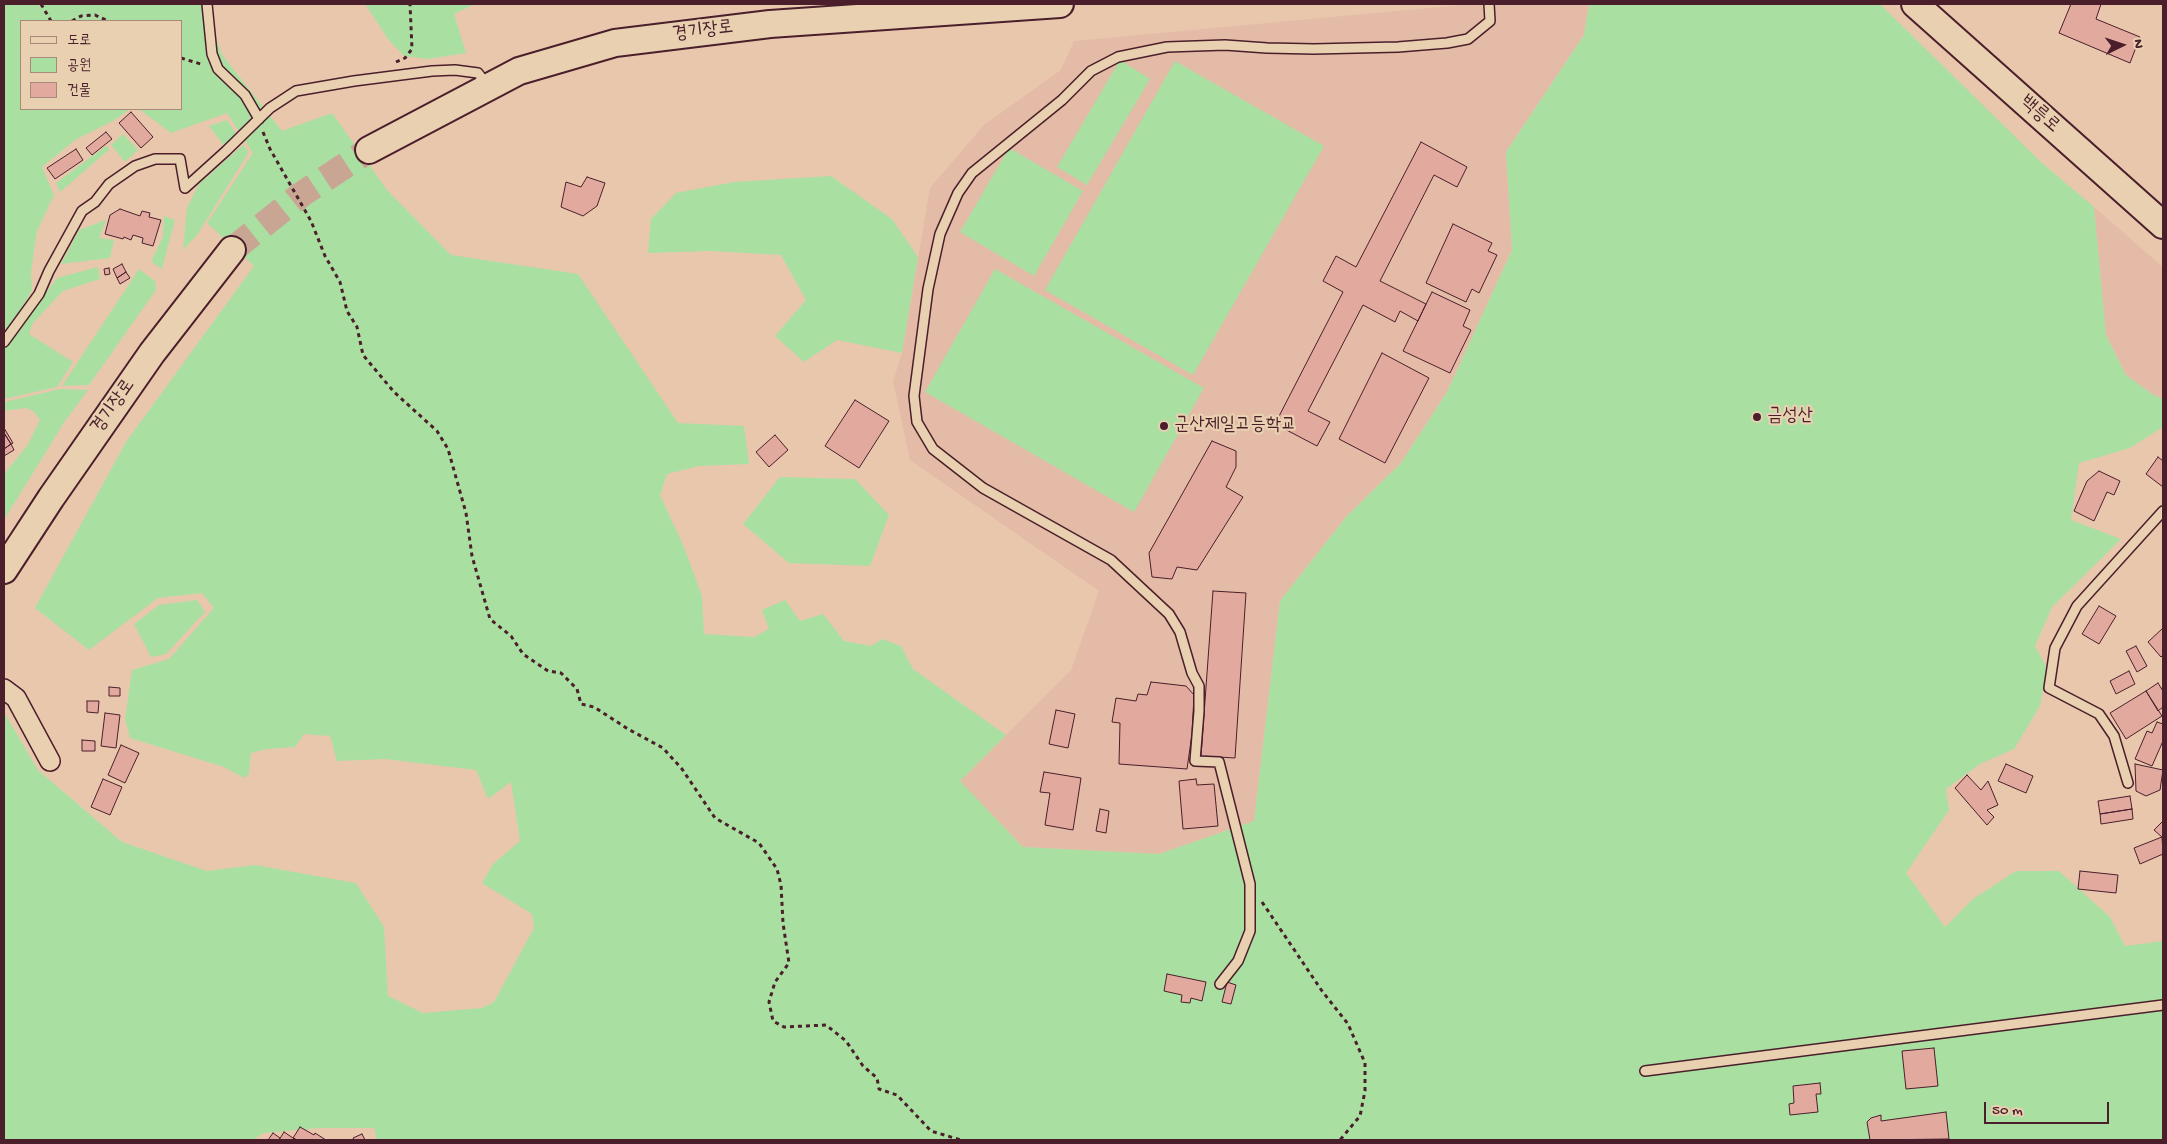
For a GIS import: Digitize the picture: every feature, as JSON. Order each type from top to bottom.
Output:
[{"type":"street","name":"경기장로","points":[[369,150],[519,72],[615,43],[770,24],[1060,4]]},
{"type":"street","name":"백릉로","points":[[1915,4],[2163,225]]},
{"type":"street","name":"경기장로","points":[[4,570],[51,498],[152,353],[232,250]]},
{"type":"street","points":[[4,689],[16,698],[50,761]]},
{"type":"lane","points":[[207,4],[212,54],[218,70],[245,95],[259,119]]},
{"type":"lane","points":[[1220,984],[1238,960],[1250,931],[1250,884],[1219,762],[1195,761],[1200,711],[1199,686],[1192,673],[1180,632],[1169,614],[1111,560],[983,488],[933,450],[917,422],[914,396],[928,289],[940,234],[958,193],[972,172],[1062,100],[1091,71],[1118,57],[1167,47],[1226,45],[1314,49],[1398,47],[1468,39],[1490,20],[1489,4]]},
{"type":"lane","points":[[4,342],[39,294],[58,254],[82,211],[94,202],[109,184],[135,166],[155,159],[180,159],[185,188],[270,108],[296,91],[384,76],[455,70],[478,74],[489,87]]},
{"type":"lane","points":[[2128,784],[2114,736],[2099,714],[2049,688],[2055,648],[2076,606],[2163,511]]},
{"type":"lane","points":[[1645,1071],[2163,1005]]},
{"type":"path","points":[[41,4],[50,20]]},
{"type":"path","points":[[384,76],[384,67],[405,58],[412,49],[410,4]]},
{"type":"path","points":[[74,20],[81,16],[95,14],[106,20]]},
{"type":"path","points":[[182,58],[218,70]]},
{"type":"path","points":[[259,119],[270,149],[311,221],[325,256],[340,282],[347,311],[357,327],[363,355],[394,392],[437,431],[448,448],[466,513],[472,556],[490,620],[511,636],[523,654],[548,671],[561,673],[577,689],[581,704],[594,707],[628,729],[663,748],[682,769],[715,818],[759,843],[777,869],[781,885],[783,923],[789,963],[775,982],[769,1002],[773,1021],[784,1027],[826,1025],[846,1041],[863,1066],[877,1078],[879,1088],[897,1095],[931,1131],[961,1140]]},
{"type":"path","points":[[1250,884],[1299,959],[1348,1024],[1365,1063],[1365,1091],[1360,1116],[1340,1140]]},
{"type":"shaded area","name":"군산제일고등학교","points":[[1472,4],[1589,4],[1584,35],[1506,152],[1512,250],[1447,392],[1401,463],[1346,517],[1280,601],[1254,821],[1159,854],[1023,847],[960,781],[1071,670],[1099,591],[910,460],[893,381],[902,353],[930,188],[984,125],[1061,70],[1074,41]]},
{"type":"shaded area","points":[[2094,207],[2163,267],[2163,399],[2152,394],[2126,375],[2106,335]]},
{"type":"green space","points":[[4,4],[202,4],[223,56],[282,131],[332,113],[387,190],[451,255],[578,274],[678,423],[744,426],[749,464],[699,466],[667,474],[660,495],[684,547],[702,596],[704,634],[754,637],[769,629],[762,610],[785,600],[800,621],[823,614],[844,641],[871,646],[882,639],[901,646],[913,669],[1006,735],[960,781],[1023,847],[1159,854],[1254,821],[1280,601],[1346,517],[1401,463],[1447,392],[1512,250],[1506,152],[1584,35],[1589,4],[1880,4],[2042,163],[2094,207],[2106,335],[2126,375],[2152,394],[2163,399],[2163,427],[2130,448],[2079,463],[2071,520],[2121,539],[2052,607],[2035,646],[2047,668],[2040,706],[2014,749],[1980,764],[1946,789],[1949,810],[1906,873],[1945,927],[1973,899],[2016,871],[2059,871],[2110,917],[2125,946],[2163,941],[2163,1140],[377,1140],[374,1128],[320,1128],[263,1133],[253,1140],[4,1140],[4,712],[38,770],[122,842],[207,871],[255,865],[356,883],[384,927],[388,996],[423,1013],[482,1008],[494,1002],[534,928],[532,914],[482,883],[493,864],[520,841],[511,782],[488,799],[476,770],[385,759],[337,761],[330,736],[304,734],[295,747],[267,749],[251,753],[249,774],[244,778],[224,767],[130,738],[125,719],[132,670],[169,659],[214,608],[202,593],[158,598],[89,650],[35,608],[126,442],[254,266],[207,223],[253,153],[227,113],[171,133],[140,110],[182,110],[182,20],[20,20],[20,110],[129,110],[113,121],[75,140],[42,167],[54,195],[37,231],[31,272],[32,290],[16,319],[4,333]]},
{"type":"green space","points":[[365,4],[475,4],[454,14],[466,53],[428,59],[404,56],[388,39]]},
{"type":"green space","points":[[1120,60],[1150,79],[1087,185],[1057,167]]},
{"type":"green space","points":[[1175,61],[1324,146],[1193,375],[1045,290]]},
{"type":"green space","points":[[227,120],[237,135],[224,146],[209,126]]},
{"type":"green space","points":[[123,134],[138,150],[125,162],[111,145]]},
{"type":"green space","points":[[243,145],[249,152],[197,235],[183,250],[187,208],[199,184]]},
{"type":"green space","points":[[106,146],[110,149],[60,192],[56,183]]},
{"type":"green space","points":[[1009,148],[1083,191],[1034,276],[960,232]]},
{"type":"green space","points":[[831,176],[892,219],[918,257],[902,353],[837,340],[804,362],[775,336],[806,300],[781,255],[710,251],[648,253],[651,219],[676,193],[734,182]]},
{"type":"green space","points":[[164,216],[175,220],[162,269],[153,263],[152,259],[163,237]]},
{"type":"green space","points":[[106,220],[99,238],[114,240],[110,258],[61,264],[79,230]]},
{"type":"green space","points":[[98,267],[100,279],[63,291],[33,323],[29,334],[73,362],[57,387],[4,399],[4,349],[57,278]]},
{"type":"green space","points":[[139,269],[155,281],[156,290],[89,385],[62,386]]},
{"type":"green space","points":[[995,269],[1204,388],[1134,512],[925,392]]},
{"type":"green space","points":[[60,389],[88,390],[65,421],[4,520],[4,474],[27,446],[40,420],[34,412],[27,408],[4,411],[4,402]]},
{"type":"green space","points":[[780,477],[855,479],[889,515],[870,566],[789,563],[743,524]]},
{"type":"green space","points":[[197,600],[205,612],[166,654],[151,657],[134,624],[159,605]]},
{"type":"building","points":[[2071,4],[2101,4],[2096,19],[2140,37],[2130,63],[2059,33]]},
{"type":"building","points":[[131,112],[153,137],[141,148],[119,123]]},
{"type":"building","points":[[106,132],[112,139],[92,155],[86,148]]},
{"type":"building","points":[[1421,142],[1467,167],[1457,187],[1434,175],[1380,281],[1426,304],[1418,321],[1400,311],[1395,322],[1363,305],[1308,411],[1330,422],[1317,446],[1275,424],[1343,292],[1323,281],[1336,256],[1356,267]]},
{"type":"building","points":[[76,149],[83,160],[55,179],[47,168]]},
{"type":"building","points":[[587,177],[605,183],[597,206],[583,216],[561,207],[566,182],[581,187]]},
{"type":"building","points":[[120,209],[140,216],[142,211],[150,213],[149,217],[161,220],[153,246],[142,243],[143,238],[133,235],[131,240],[105,234],[110,215]]},
{"type":"building","points":[[1453,224],[1492,243],[1488,251],[1497,255],[1479,293],[1472,289],[1466,302],[1426,283]]},
{"type":"building","points":[[122,264],[126,272],[117,278],[113,269]]},
{"type":"building","points":[[109,268],[110,274],[105,275],[104,269]]},
{"type":"building","points":[[126,272],[130,278],[120,284],[117,278]]},
{"type":"building","points":[[1432,292],[1470,310],[1463,326],[1471,330],[1450,373],[1403,351]]},
{"type":"building","points":[[1382,353],[1429,378],[1385,463],[1339,439]]},
{"type":"building","points":[[855,400],[889,421],[859,468],[825,446]]},
{"type":"building","points":[[4,428],[13,443],[11,444],[4,433]]},
{"type":"building","points":[[4,433],[11,444],[4,449]]},
{"type":"building","points":[[775,435],[788,450],[769,467],[756,452]]},
{"type":"building","points":[[1212,441],[1236,451],[1236,467],[1226,487],[1243,497],[1197,570],[1177,567],[1172,579],[1152,577],[1149,553]]},
{"type":"building","points":[[11,444],[14,450],[4,456],[4,449]]},
{"type":"building","points":[[2158,457],[2163,461],[2163,487],[2146,474]]},
{"type":"building","points":[[2099,471],[2120,481],[2114,495],[2107,492],[2094,521],[2074,511],[2087,481]]},
{"type":"building","points":[[1213,591],[1246,593],[1235,758],[1201,756]]},
{"type":"building","points":[[2099,606],[2116,616],[2099,644],[2082,634]]},
{"type":"building","points":[[2163,628],[2163,655],[2161,657],[2148,642]]},
{"type":"building","points":[[2136,646],[2147,666],[2137,672],[2126,651]]},
{"type":"building","points":[[2129,671],[2135,684],[2116,694],[2110,681]]},
{"type":"building","points":[[1151,682],[1186,686],[1194,695],[1192,734],[1187,769],[1119,764],[1120,723],[1112,722],[1116,698],[1136,701],[1138,694],[1147,695]]},
{"type":"building","points":[[2158,683],[2163,691],[2163,707],[2158,711],[2146,691]]},
{"type":"building","points":[[109,687],[120,688],[120,696],[109,696]]},
{"type":"building","points":[[2146,691],[2162,716],[2126,739],[2110,713]]},
{"type":"building","points":[[87,701],[99,701],[98,713],[87,712]]},
{"type":"building","points":[[1056,710],[1075,714],[1068,748],[1049,744]]},
{"type":"building","points":[[105,713],[120,715],[116,748],[101,746]]},
{"type":"building","points":[[2157,722],[2163,724],[2163,741],[2152,766],[2135,759],[2147,731],[2152,733]]},
{"type":"building","points":[[82,740],[95,741],[95,751],[82,751]]},
{"type":"building","points":[[121,745],[139,753],[125,783],[108,775]]},
{"type":"building","points":[[2006,764],[2033,776],[2026,793],[1998,781]]},
{"type":"building","points":[[2135,764],[2163,770],[2160,790],[2146,796],[2136,791]]},
{"type":"building","points":[[1044,772],[1081,778],[1073,830],[1045,825],[1050,793],[1040,792]]},
{"type":"building","points":[[1967,775],[1981,790],[1988,781],[1998,805],[1987,810],[1994,817],[1987,825],[1955,788]]},
{"type":"building","points":[[103,779],[122,787],[110,815],[91,807]]},
{"type":"building","points":[[1196,779],[1197,785],[1214,784],[1218,826],[1183,829],[1179,781]]},
{"type":"building","points":[[2130,796],[2132,809],[2100,814],[2098,801]]},
{"type":"building","points":[[1100,809],[1109,811],[1106,833],[1096,831]]},
{"type":"building","points":[[2132,809],[2133,819],[2101,824],[2100,814]]},
{"type":"building","points":[[2163,821],[2163,838],[2154,830]]},
{"type":"building","points":[[2162,837],[2163,854],[2140,864],[2134,848]]},
{"type":"building","points":[[2080,871],[2118,875],[2116,893],[2078,889]]},
{"type":"building","points":[[1167,974],[1206,982],[1202,1001],[1191,998],[1190,1003],[1181,1002],[1182,995],[1164,991]]},
{"type":"building","points":[[1227,982],[1236,985],[1231,1004],[1222,1002]]},
{"type":"building","points":[[1934,1048],[1938,1086],[1906,1089],[1902,1051]]},
{"type":"building","points":[[1820,1083],[1821,1094],[1816,1094],[1818,1112],[1790,1115],[1789,1104],[1794,1103],[1793,1086]]},
{"type":"building","points":[[1946,1112],[1949,1139],[1870,1140],[1867,1122],[1871,1118],[1881,1115],[1881,1121]]},
{"type":"building","points":[[300,1127],[326,1140],[297,1140],[293,1138]]},
{"type":"building","points":[[284,1132],[293,1138],[297,1140],[279,1140]]},
{"type":"building","points":[[273,1133],[280,1138],[279,1140],[268,1140]]},
{"type":"building","points":[[362,1134],[365,1140],[354,1140],[353,1138]]},
{"type":"tunnel","points":[[232,250],[302,194],[369,150]]},
{"type":"place","name":"금성산","points":[[1757,417]]},
{"type":"place","name":"군산제일고등학교","points":[[1164,426]]}]
